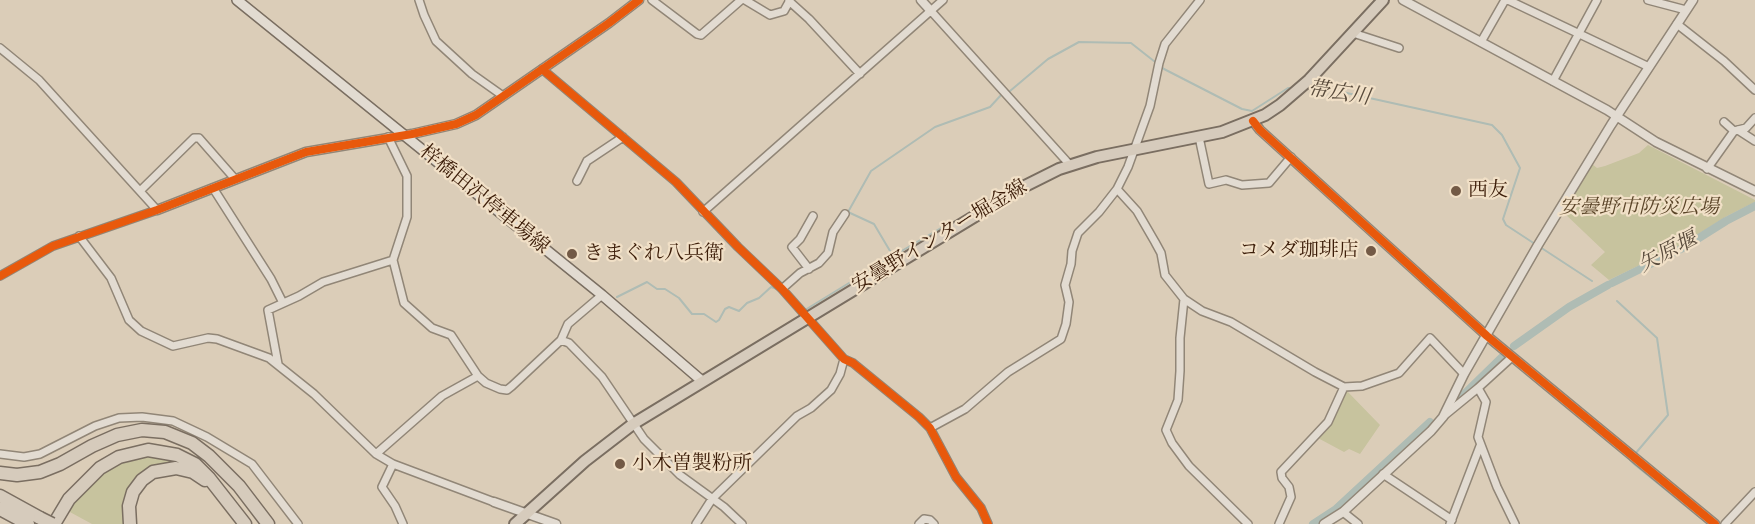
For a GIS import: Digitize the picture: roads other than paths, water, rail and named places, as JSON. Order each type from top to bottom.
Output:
[{"type":"highway","points":[[0,473],[17,475],[40,472],[104,440],[129,432],[142,430],[165,432],[185,439],[209,456],[230,476],[268,524]]},
{"type":"highway","points":[[42,521],[95,463],[118,449],[136,444],[173,445],[208,461],[230,476]]},
{"type":"highway","points":[[0,496],[42,521],[53,524],[69,499],[91,476],[119,457],[139,451],[168,452],[188,459],[202,470],[245,524]]},
{"type":"highway","points":[[130,524],[129,506],[133,492],[148,476],[160,470],[176,468],[193,472],[224,496]]},
{"type":"highway","points":[[0,511],[18,524]]},
{"type":"highway","points":[[0,511],[28,524]]},
{"type":"main road","name":"梓橋田沢停車場線","points":[[237,0],[602,295],[702,381]]},
{"type":"main road","name":"安曇野インター堀金線","points":[[515,524],[585,461],[633,424],[1023,187],[1070,165],[1133,149],[1222,132],[1253,121],[1280,105],[1383,0]]},
{"type":"street","points":[[419,0],[436,41],[471,74],[503,96]]},
{"type":"street","points":[[0,276],[52,246],[157,210],[306,153],[456,124],[476,115],[639,0]]},
{"type":"street","points":[[652,0],[701,35],[743,0],[770,15],[784,11],[790,1],[860,74]]},
{"type":"street","points":[[921,0],[1070,165]]},
{"type":"street","points":[[703,212],[944,0]]},
{"type":"street","points":[[930,428],[965,409],[1008,372],[1061,339],[1069,302],[1065,285],[1078,233],[1100,212],[1118,189],[1150,106],[1165,45],[1200,0]]},
{"type":"street","points":[[1403,0],[1553,81],[1656,142],[1755,191]]},
{"type":"street","points":[[1481,42],[1507,0],[1649,67]]},
{"type":"street","points":[[1553,81],[1597,0]]},
{"type":"street","points":[[1648,0],[1686,9]]},
{"type":"street","points":[[1443,417],[1464,374],[1539,245],[1617,117],[1693,0]]},
{"type":"street","points":[[1677,24],[1724,61],[1755,90]]},
{"type":"street","points":[[1353,33],[1399,48]]},
{"type":"street","points":[[0,48],[39,80],[157,210]]},
{"type":"street","points":[[542,69],[676,182],[703,212],[782,289],[805,318],[844,359],[853,363],[920,417],[930,428],[956,477],[981,508],[988,524]]},
{"type":"street","points":[[1707,169],[1736,131],[1746,128],[1755,118]]},
{"type":"street","points":[[1253,121],[1487,336],[1715,524]]},
{"type":"street","points":[[1724,122],[1755,141]]},
{"type":"street","points":[[388,137],[407,176],[408,186],[407,217],[393,260],[404,303],[432,328],[451,335],[478,376],[486,383],[507,390],[561,340],[568,324],[602,295]]},
{"type":"street","points":[[578,181],[587,161],[622,137]]},
{"type":"street","points":[[1199,137],[1209,184],[1226,180],[1242,185],[1269,183],[1291,157]]},
{"type":"street","points":[[140,191],[194,138],[199,138],[236,179]]},
{"type":"street","points":[[213,188],[271,279],[283,303]]},
{"type":"street","points":[[1118,189],[1137,211],[1161,253],[1165,275],[1184,299],[1202,311],[1231,322],[1315,372],[1344,387],[1362,386],[1399,373],[1430,338],[1464,374]]},
{"type":"street","points":[[782,289],[801,273],[819,263],[828,253],[833,232],[845,214]]},
{"type":"street","points":[[809,269],[792,247],[800,239],[813,216]]},
{"type":"street","points":[[79,236],[111,279],[129,320],[141,331],[173,346],[208,338],[229,342],[269,358],[314,394],[376,454],[393,464],[556,524]]},
{"type":"street","points":[[279,364],[268,310],[323,282],[393,260]]},
{"type":"street","points":[[1184,299],[1178,400],[1166,430],[1172,443],[1189,466],[1248,524]]},
{"type":"street","points":[[561,340],[569,343],[602,377],[644,440],[680,475],[733,514],[742,524]]},
{"type":"street","points":[[1324,524],[1343,512],[1431,431],[1443,417],[1512,357]]},
{"type":"street","points":[[696,524],[712,500],[797,416],[811,408],[831,390],[840,374],[844,359]]},
{"type":"street","points":[[376,454],[442,396],[478,376]]},
{"type":"street","points":[[1279,524],[1291,498],[1289,487],[1282,478],[1281,472],[1328,422],[1344,387]]},
{"type":"street","points":[[1478,388],[1486,402],[1486,410],[1479,428],[1480,446],[1515,524]]},
{"type":"street","points":[[0,454],[24,457],[40,454],[95,426],[119,418],[142,417],[173,422],[207,437],[252,464],[298,524]]},
{"type":"street","points":[[1383,474],[1451,522],[1480,446]]},
{"type":"street","points":[[393,464],[382,487],[395,506],[403,524]]},
{"type":"street","points":[[1725,524],[1755,492]]},
{"type":"street","points":[[1343,512],[1358,524]]},
{"type":"street","points":[[919,524],[924,519],[934,524]]},
{"type":"waterway","name":"帯広川","points":[[1010,91],[1048,59],[1079,42],[1131,43],[1164,69],[1242,109],[1252,111],[1288,88],[1292,88]]},
{"type":"waterway","name":"帯広川","points":[[1307,88],[1324,88],[1492,125],[1502,135],[1520,168],[1503,219],[1506,225],[1535,244]]},
{"type":"waterway","name":"帯広川","points":[[803,309],[805,310],[893,256],[874,224],[848,212],[871,171],[935,127],[990,107],[1002,94]]},
{"type":"waterway","name":"矢原堰","points":[[1612,283],[1683,248],[1755,206]]},
{"type":"waterway","points":[[893,256],[941,228]]},
{"type":"waterway","name":"帯広川","points":[[1540,247],[1592,281]]},
{"type":"waterway","points":[[617,297],[647,282],[679,298],[692,314],[704,314],[716,322],[725,309],[729,307],[739,311],[771,287],[777,289]]},
{"type":"waterway","name":"矢原堰","points":[[1514,346],[1569,307],[1608,285]]},
{"type":"waterway","name":"帯広川","points":[[1617,301],[1657,338],[1668,415],[1635,454]]},
{"type":"waterway","name":"矢原堰","points":[[1460,398],[1501,358]]},
{"type":"waterway","name":"矢原堰","points":[[1313,524],[1336,509],[1430,422]]},
{"type":"waterway","name":"帯広川","points":[[1632,458],[1630,460],[1634,464],[1708,524]]},
{"type":"place","name":"西友","points":[[1456,191]]},
{"type":"place","name":"コメダ珈琲店","points":[[1371,251]]},
{"type":"place","name":"きまぐれ八兵衛","points":[[572,254]]},
{"type":"place","name":"小木曽製粉所","points":[[620,464]]},
{"type":"park label","name":"安曇野市防災広場","points":[[1639,208]]}]
